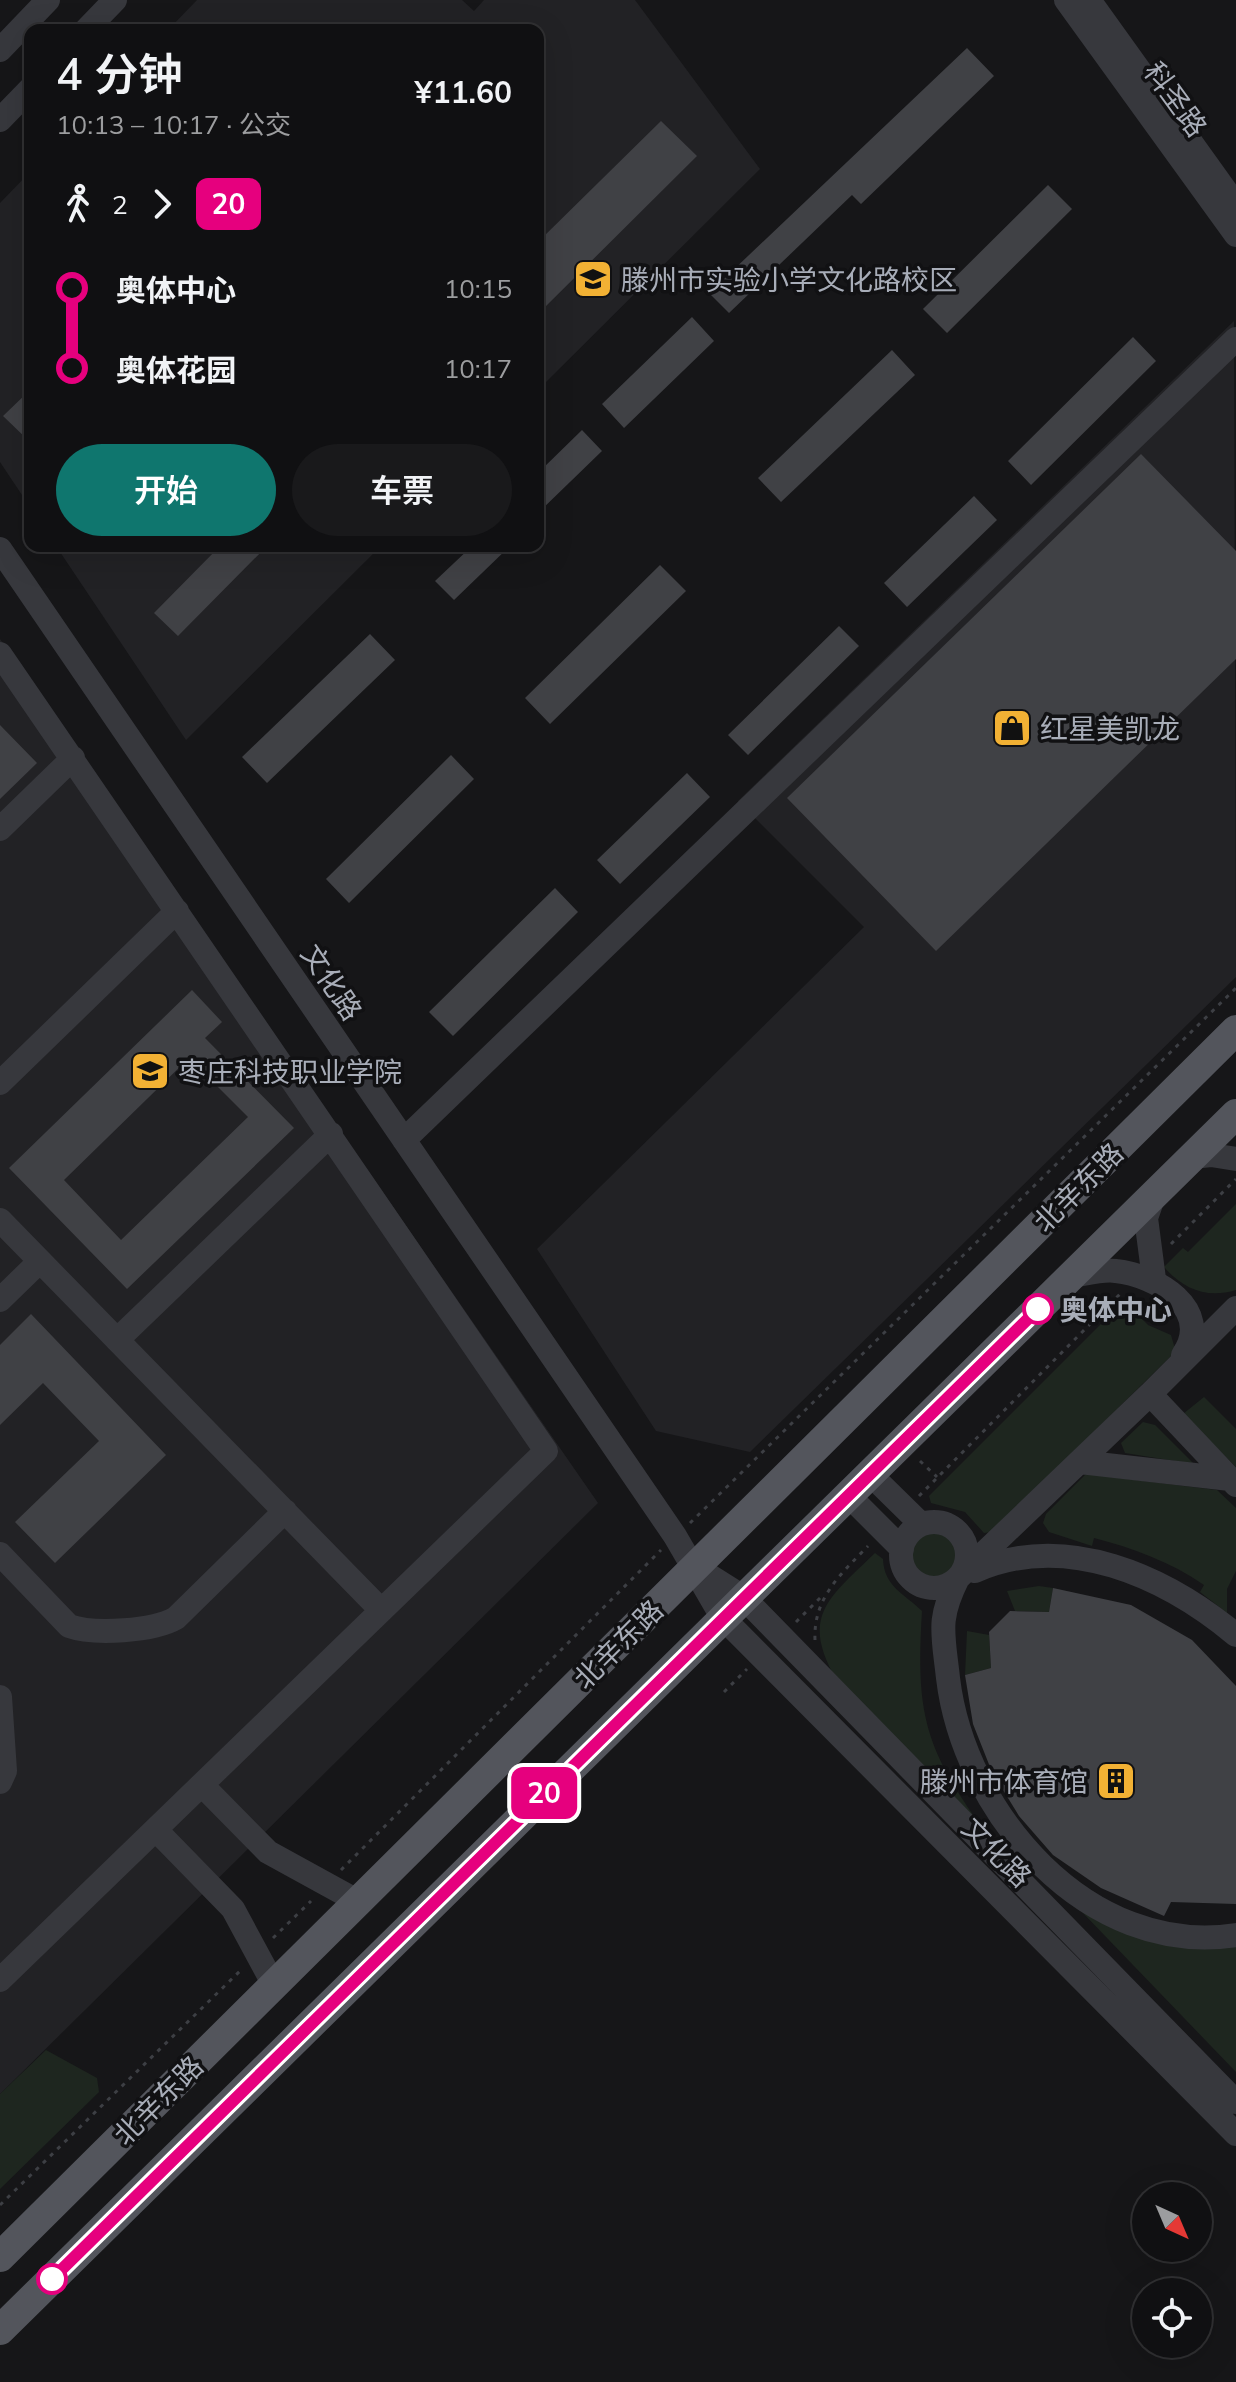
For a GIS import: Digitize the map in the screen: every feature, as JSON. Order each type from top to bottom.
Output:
[{"type":"main road","name":"北辛东路","points":[[0,2257],[1236,1030]]},
{"type":"main road","name":"北辛东路","points":[[0,2330],[1236,1114]]},
{"type":"street","points":[[25,24],[48,0]]},
{"type":"street","points":[[92,24],[115,0]]},
{"type":"street","name":"科圣路","points":[[1066,0],[1236,235]]},
{"type":"street","name":"科圣路","points":[[1089,0],[1236,205]]},
{"type":"street","points":[[0,50],[24,25]]},
{"type":"street","points":[[0,120],[24,95]]},
{"type":"street","points":[[404,1140],[1236,339]]},
{"type":"street","name":"文化路","points":[[0,549],[695,1567],[1236,2134]]},
{"type":"street","points":[[0,1980],[546,1451],[73,758],[2,660]]},
{"type":"street","points":[[0,829],[73,758]]},
{"type":"street","points":[[0,1083],[177,911]]},
{"type":"street","points":[[117,1340],[331,1134]]},
{"type":"street","points":[[1192,1157],[1211,1155],[1236,1159]]},
{"type":"street","points":[[1147,1273],[1146,1218],[1154,1195]]},
{"type":"street","points":[[0,1220],[381,1610]]},
{"type":"street","points":[[0,1300],[40,1261]]},
{"type":"street","points":[[1072,1276],[1112,1270],[1147,1273],[1182,1302],[1202,1310],[1222,1310],[1236,1305]]},
{"type":"street","points":[[1174,1369],[1193,1337],[1191,1321],[1182,1302]]},
{"type":"street","points":[[958,1578],[1012,1530],[1236,1305]]},
{"type":"street","points":[[1150,1394],[1233,1482]]},
{"type":"street","points":[[1080,1462],[1233,1482]]},
{"type":"street","points":[[870,1474],[913,1517],[942,1523],[980,1543],[1012,1530]]},
{"type":"street","points":[[848,1495],[902,1549]]},
{"type":"street","points":[[0,1554],[69,1626],[82,1631],[162,1626],[176,1618],[285,1511]]},
{"type":"street","points":[[913,1517],[902,1549],[905,1571],[943,1609]]},
{"type":"street","points":[[960,1533],[968,1553],[943,1609],[955,1721],[985,1793],[1024,1847],[1049,1872],[1114,1915],[1150,1930],[1192,1936],[1236,1935]]},
{"type":"street","points":[[922,1586],[944,1587],[998,1560],[1032,1555],[1070,1556],[1166,1585],[1236,1635]]},
{"type":"street","name":"文化路","points":[[732,1607],[1236,2102]]},
{"type":"street","points":[[0,1697],[5,1771],[0,1782]]},
{"type":"street","points":[[203,1786],[268,1852],[359,1902]]},
{"type":"street","points":[[157,1831],[233,1909],[274,1985]]},
{"type":"path","points":[[0,2205],[257,1955],[675,1536],[1236,988]]},
{"type":"path","points":[[913,1517],[1236,1179]]},
{"type":"path","points":[[816,1644],[816,1615],[827,1591],[884,1531]]},
{"type":"shaded area","name":"滕州市实验小学文化路校区","points":[[197,0],[462,0],[474,11],[484,0],[635,0],[760,169],[544,384],[544,24],[174,24]]},
{"type":"shaded area","points":[[24,178],[24,498],[0,462],[0,203]]},
{"type":"shaded area","points":[[1234,321],[1236,977],[750,1452],[656,1431],[537,1249],[864,927],[738,801]]},
{"type":"shaded area","points":[[60,552],[375,552],[186,740]]},
{"type":"shaded area","name":"枣庄科技职业学院","points":[[0,639],[598,1503],[0,2094]]},
{"type":"shaded area","points":[[1236,1204],[1236,1290],[1215,1293],[1196,1290],[1171,1275],[1164,1267],[1183,1248],[1188,1252]]},
{"type":"shaded area","points":[[1128,1305],[1148,1325],[1171,1335],[1175,1349],[1172,1355],[992,1532],[984,1533],[965,1512],[931,1503],[929,1496],[1118,1307]]},
{"type":"shaded area","points":[[1204,1397],[1236,1429],[1236,1467],[1183,1414]]},
{"type":"shaded area","points":[[1143,1422],[1155,1425],[1194,1464],[1125,1453],[1121,1443]]},
{"type":"shaded area","points":[[1086,1474],[1217,1490],[1236,1508],[1236,1571],[1227,1589],[1227,1613],[1200,1592],[1204,1585],[1165,1563],[1094,1538],[1092,1546],[1049,1532],[1043,1523],[1046,1514]]},
{"type":"shaded area","points":[[934,1530],[952,1537],[959,1555],[952,1573],[934,1580],[916,1573],[909,1555],[916,1537]]},
{"type":"shaded area","points":[[875,1553],[883,1559],[891,1583],[922,1611],[921,1675],[928,1725],[946,1772],[981,1826],[837,1681],[826,1659],[820,1640],[824,1610],[844,1583]]},
{"type":"shaded area","points":[[1039,1586],[1053,1588],[1049,1612],[1015,1611],[1007,1591]]},
{"type":"shaded area","points":[[967,1631],[989,1635],[991,1668],[965,1675]]},
{"type":"shaded area","points":[[1057,1886],[1083,1903],[1236,1943],[1236,2072]]},
{"type":"shaded area","points":[[46,2050],[97,2078],[99,2092],[0,2189],[0,2094]]},
{"type":"building","points":[[967,48],[994,76],[861,204],[852,195],[729,313],[709,293]]},
{"type":"building","points":[[661,121],[697,156],[544,308],[544,236]]},
{"type":"building","points":[[1048,185],[1072,209],[947,333],[923,309]]},
{"type":"building","points":[[692,317],[714,341],[624,428],[602,404]]},
{"type":"building","points":[[1133,337],[1156,361],[1031,485],[1008,461]]},
{"type":"building","points":[[892,350],[915,375],[781,502],[758,478]]},
{"type":"building","points":[[24,396],[24,436],[3,416]]},
{"type":"building","points":[[582,430],[602,451],[544,507],[544,467]]},
{"type":"building","name":"红星美凯龙","points":[[1141,454],[1236,551],[1236,659],[936,951],[787,798]]},
{"type":"building","points":[[974,496],[997,520],[907,607],[884,583]]},
{"type":"building","points":[[214,552],[261,552],[178,636],[154,613]]},
{"type":"building","points":[[466,552],[504,552],[454,600],[435,581]]},
{"type":"building","points":[[660,565],[686,591],[550,724],[525,698]]},
{"type":"building","points":[[839,626],[859,646],[748,755],[728,735]]},
{"type":"building","points":[[370,634],[395,660],[267,783],[242,757]]},
{"type":"building","points":[[0,725],[37,763],[0,799]]},
{"type":"building","points":[[451,755],[474,779],[349,903],[326,879]]},
{"type":"building","points":[[687,773],[710,797],[620,884],[597,860]]},
{"type":"building","points":[[555,888],[578,912],[453,1036],[429,1012]]},
{"type":"building","points":[[192,990],[222,1022],[205,1038],[294,1128],[127,1289],[9,1168]],"holes":[[[189,1058],[248,1117],[121,1240],[64,1180]]]},
{"type":"building","points":[[31,1314],[166,1455],[55,1563],[15,1522],[99,1441],[43,1383],[0,1425],[0,1345]]},
{"type":"building","name":"滕州市体育馆","points":[[1053,1588],[1131,1605],[1192,1640],[1236,1686],[1236,1904],[1171,1902],[1164,1916],[1101,1888],[1053,1855],[1019,1816],[992,1772],[973,1724],[965,1675],[991,1668],[989,1632],[1010,1611],[1049,1612]]},
{"type":"bus line","name":"20","points":[[52,2279],[1038,1309]]},
{"type":"place","name":"滕州市实验小学文化路校区","points":[[593,279]]},
{"type":"place","name":"红星美凯龙","points":[[1012,728]]},
{"type":"place","name":"枣庄科技职业学院","points":[[150,1071]]},
{"type":"place","name":"奥体中心","points":[[1038,1309]]},
{"type":"place","name":"滕州市体育馆","points":[[1116,1781]]}]
